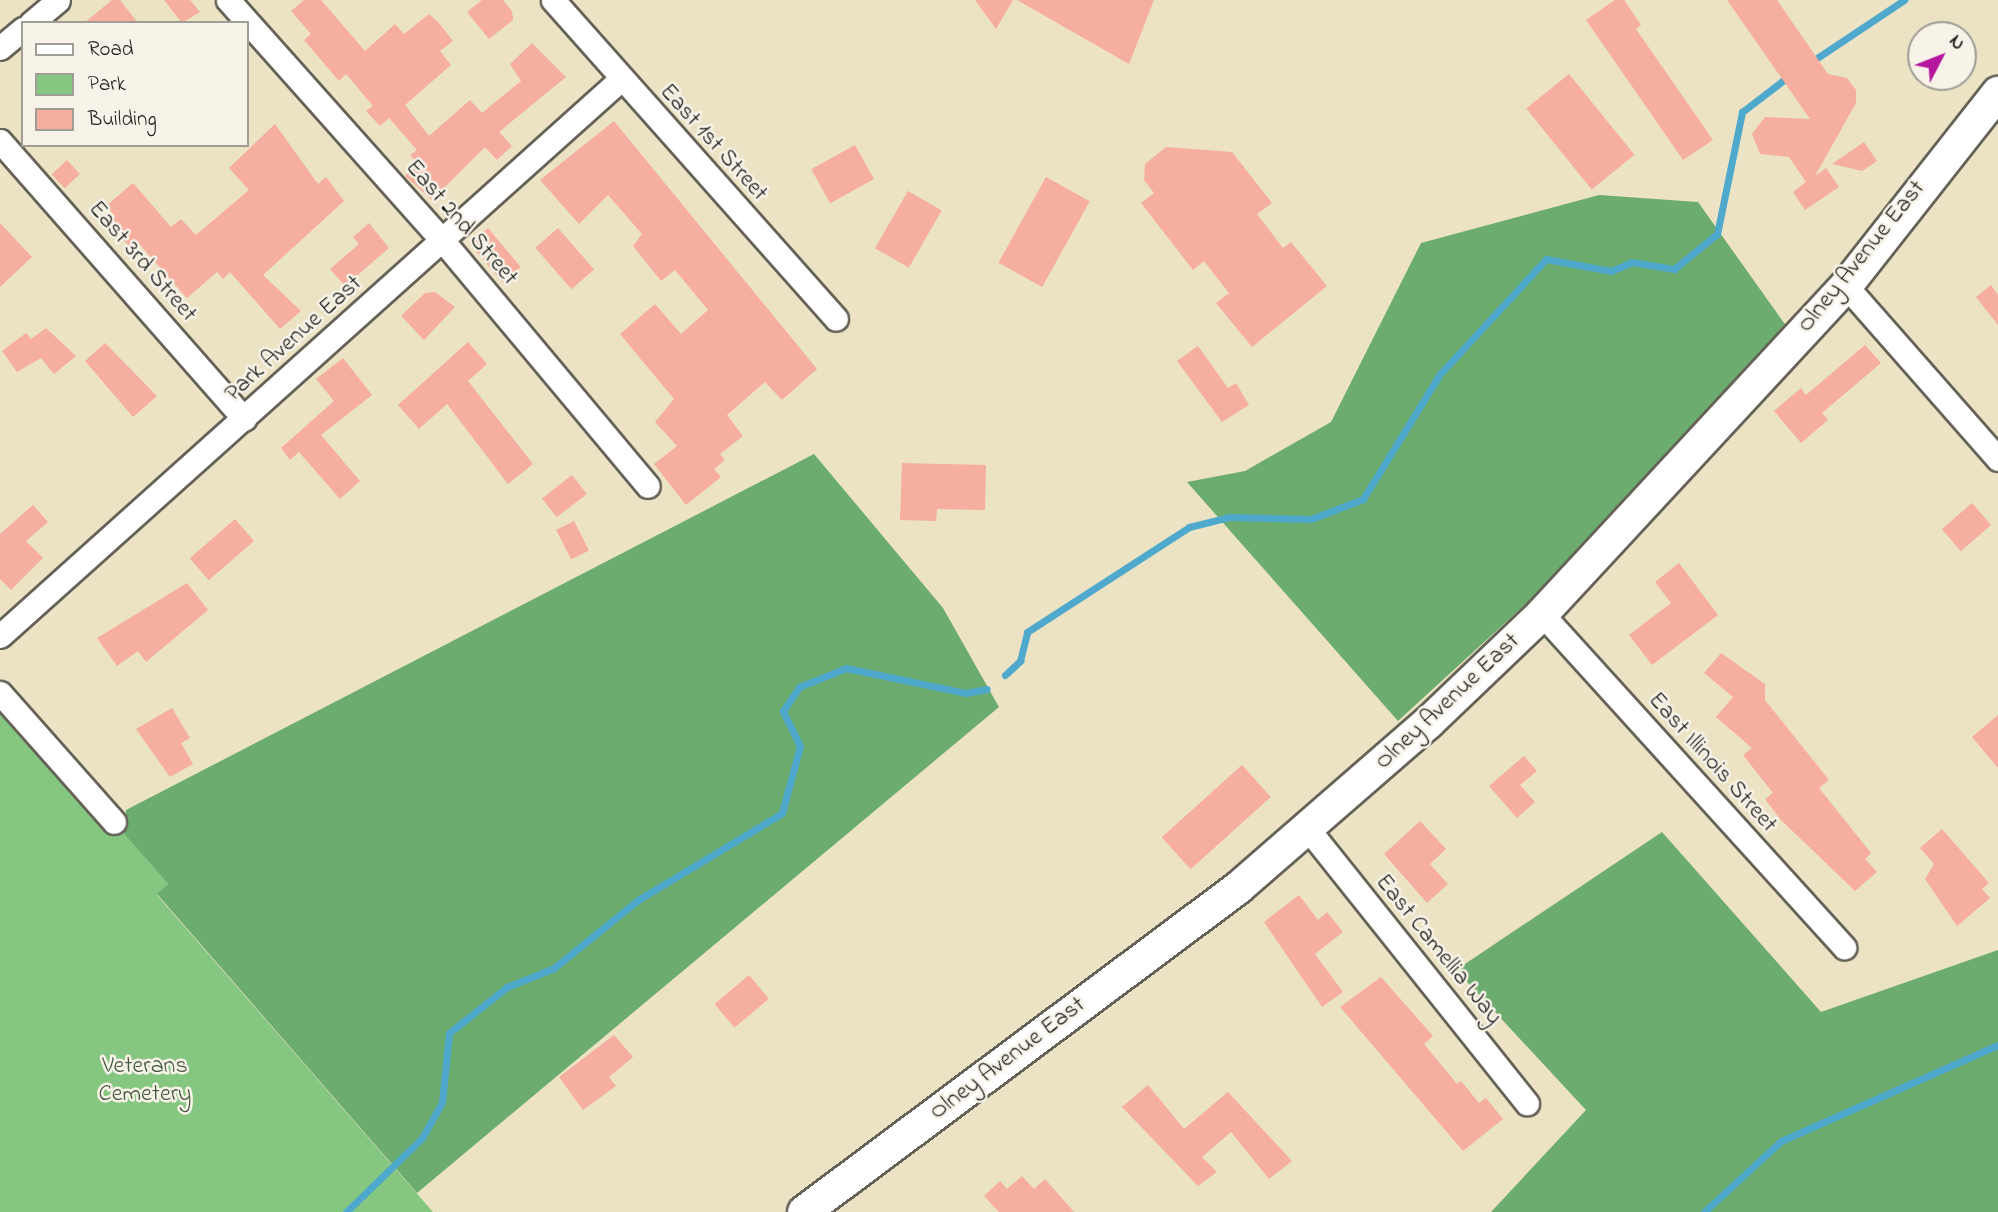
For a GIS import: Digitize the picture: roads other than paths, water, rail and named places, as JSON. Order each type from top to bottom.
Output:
[{"type":"main road","name":"Olney Avenue East","points":[[804,1212],[1308,830],[1542,614],[1846,286],[1998,93]]},
{"type":"street","points":[[33,21],[58,0]]},
{"type":"street","name":"East 2nd Street","points":[[228,0],[247,21]]},
{"type":"street","name":"East 1st Street","points":[[553,0],[836,319]]},
{"type":"street","name":"East 2nd Street","points":[[248,22],[443,241],[648,486]]},
{"type":"street","points":[[0,48],[21,31]]},
{"type":"street","name":"Park Avenue East","points":[[0,636],[621,79]]},
{"type":"street","name":"East 3rd Street","points":[[0,141],[244,419]]},
{"type":"street","points":[[1846,286],[1998,459]]},
{"type":"street","name":"East Illinois Street","points":[[1542,614],[1844,947]]},
{"type":"street","points":[[0,693],[114,822]]},
{"type":"street","name":"East Camellia Way","points":[[1308,830],[1527,1103]]},
{"type":"waterway","points":[[1811,62],[1904,0]]},
{"type":"waterway","points":[[1005,675],[1020,661],[1027,632],[1189,527],[1229,517],[1311,519],[1363,499],[1440,374],[1546,259],[1611,271],[1632,262],[1674,269],[1717,234],[1742,112],[1789,76]]},
{"type":"waterway","points":[[346,1212],[422,1138],[442,1102],[449,1033],[507,987],[554,968],[638,900],[782,813],[800,746],[783,711],[799,687],[846,668],[966,693],[987,689]]},
{"type":"waterway","points":[[1704,1212],[1781,1141],[1998,1045]]},
{"type":"park label","name":"Veterans Cemetery","points":[[145,1081]]}]
